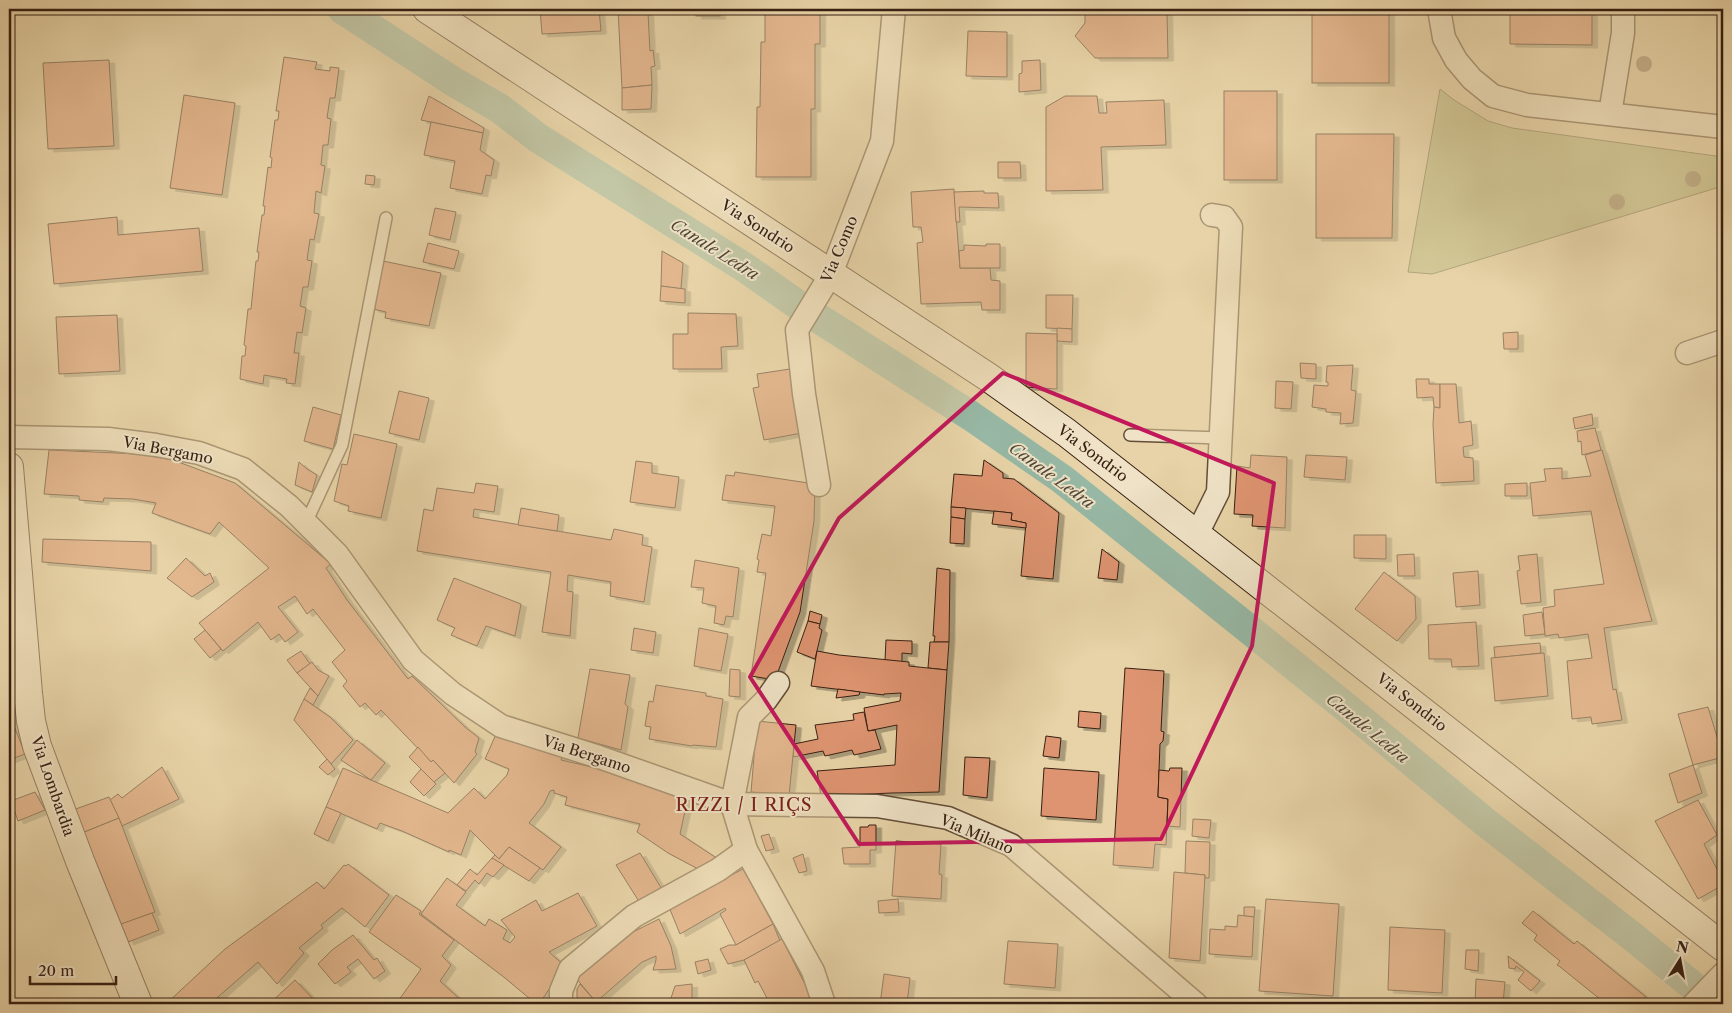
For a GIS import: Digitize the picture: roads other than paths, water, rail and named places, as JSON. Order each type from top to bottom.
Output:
[{"type":"street","name":"Via Sondrio","points":[[427,9],[826,282],[988,376],[1067,433],[1723,947]]},
{"type":"street","name":"Via Como","points":[[818,485],[804,394],[797,330],[826,282],[882,141],[894,9]]},
{"type":"street","points":[[1439,9],[1444,38],[1456,60],[1472,79],[1493,96],[1527,105],[1723,127]]},
{"type":"street","points":[[1610,114],[1623,33],[1623,9]]},
{"type":"street","points":[[1197,534],[1218,492],[1231,227],[1224,217],[1212,215]]},
{"type":"street","points":[[1687,353],[1723,341]]},
{"type":"street","name":"Via Bergamo","points":[[9,437],[108,439],[156,445],[199,453],[243,469],[289,506],[337,554],[413,660],[461,699],[501,726],[599,757],[732,804]]},
{"type":"street","name":"Via Lombardia","points":[[9,467],[28,692],[37,746],[80,861],[138,1004]]},
{"type":"street","points":[[778,682],[766,700],[749,717],[732,804],[746,850],[812,971],[824,1004]]},
{"type":"street","name":"Via Milano","points":[[732,804],[877,806],[948,818],[1011,845],[1196,1004]]},
{"type":"street","points":[[556,1000],[570,969],[634,916],[718,870],[746,850]]},
{"type":"street","points":[[1694,1004],[1723,974]]},
{"type":"lane","points":[[306,523],[342,445],[386,218]]},
{"type":"lane","points":[[1130,435],[1220,438]]},
{"type":"waterway","name":"Canale Ledra","points":[[342,9],[454,82],[499,108],[538,138],[744,267],[801,307],[971,416],[1062,479],[1353,713],[1485,822],[1633,937],[1715,1004]]},
{"type":"district","name":"RIZZI / I RIÇS","points":[[744,805]]}]
